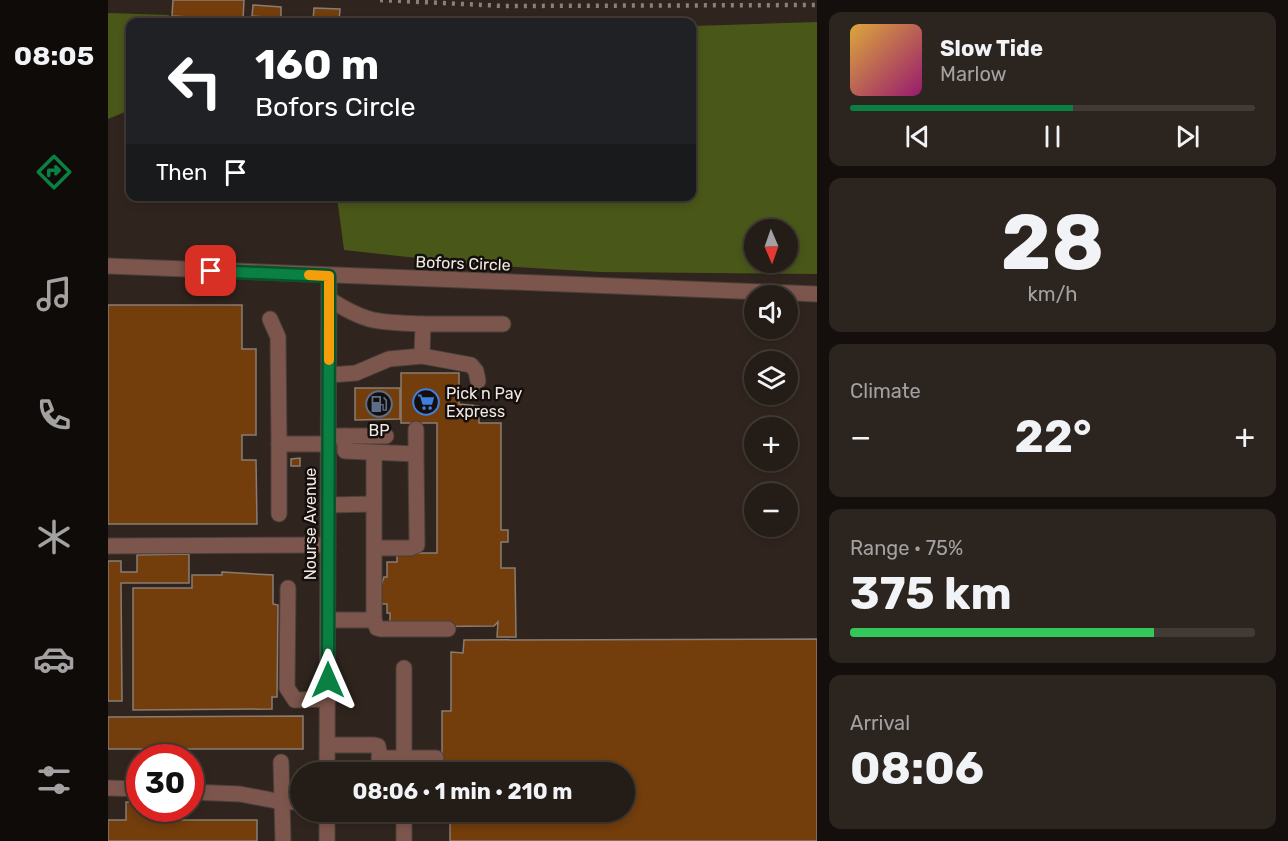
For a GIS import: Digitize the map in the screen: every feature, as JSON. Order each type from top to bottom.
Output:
[{"type":"street","name":"Bofors Circle","points":[[108,266],[817,294]]},
{"type":"street","name":"Nourse Avenue","points":[[327,762],[329,276]]},
{"type":"street","points":[[329,299],[357,317],[371,321],[423,324],[503,324]]},
{"type":"street","points":[[270,319],[278,337],[279,514]]},
{"type":"street","points":[[422,356],[423,324]]},
{"type":"street","points":[[329,375],[356,373],[389,359],[422,356],[471,365],[476,371],[478,381]]},
{"type":"street","points":[[375,548],[410,548],[418,541],[416,429]]},
{"type":"street","points":[[279,444],[345,444],[386,436]]},
{"type":"street","points":[[345,444],[374,453],[416,454]]},
{"type":"street","points":[[374,453],[374,620],[377,628],[448,630]]},
{"type":"street","points":[[328,505],[375,504]]},
{"type":"street","points":[[108,546],[328,545]]},
{"type":"street","points":[[288,588],[287,688],[295,700],[328,699]]},
{"type":"street","points":[[328,620],[374,620]]},
{"type":"street","points":[[404,668],[404,762]]},
{"type":"street","points":[[328,745],[378,746],[378,762]]},
{"type":"street","points":[[379,758],[393,762]]},
{"type":"street","points":[[418,762],[436,758]]},
{"type":"street","points":[[281,762],[283,841]]},
{"type":"street","points":[[108,788],[126,789]]},
{"type":"street","points":[[204,793],[240,794],[290,802]]},
{"type":"street","points":[[327,822],[327,841]]},
{"type":"street","points":[[404,822],[404,841]]},
{"type":"green space","points":[[108,13],[169,15],[169,18],[126,18],[126,112],[108,119]]},
{"type":"green space","points":[[817,22],[817,274],[600,272],[481,265],[344,250],[338,201],[696,201],[696,26]]},
{"type":"building","points":[[173,0],[244,0],[243,18],[172,16]]},
{"type":"building","points":[[253,5],[281,7],[281,18],[252,16]]},
{"type":"building","points":[[314,8],[340,9],[339,18],[313,18]]},
{"type":"building","points":[[108,305],[242,305],[242,349],[256,349],[256,435],[242,435],[242,460],[256,460],[257,524],[108,524]]},
{"type":"building","points":[[401,373],[459,373],[459,404],[479,406],[479,423],[501,423],[501,530],[508,530],[508,542],[501,542],[501,568],[515,568],[516,637],[497,637],[498,622],[494,626],[390,627],[390,613],[387,613],[387,604],[380,604],[380,588],[384,577],[387,577],[387,562],[397,562],[397,553],[437,553],[437,423],[401,423]]},
{"type":"building","points":[[355,388],[400,388],[400,419],[355,420]]},
{"type":"building","points":[[300,458],[300,466],[291,466],[291,459]]},
{"type":"building","points":[[189,554],[189,583],[121,583],[122,701],[108,701],[108,561],[121,561],[121,572],[137,572],[137,555]]},
{"type":"building","points":[[222,572],[273,575],[273,604],[278,605],[277,697],[272,697],[272,709],[133,710],[133,588],[192,588],[192,575],[222,575]]},
{"type":"building","points":[[817,639],[817,841],[450,841],[450,822],[635,822],[635,762],[442,762],[442,711],[451,711],[451,652],[463,653],[464,640]]},
{"type":"building","points":[[303,716],[303,749],[204,749],[204,744],[126,744],[126,749],[108,749],[108,717]]},
{"type":"building","points":[[108,820],[204,822],[204,820],[257,820],[257,841],[108,841]]},
{"type":"railway","points":[[380,0],[504,6],[817,5]]},
{"type":"slow traffic","points":[[309,275],[329,276],[329,360]]},
{"type":"place","name":"Pick n Pay Express","points":[[426,402]]},
{"type":"place","name":"BP","points":[[379,404]]},
{"type":"route","points":[[211,271],[329,276],[328,680]]}]
